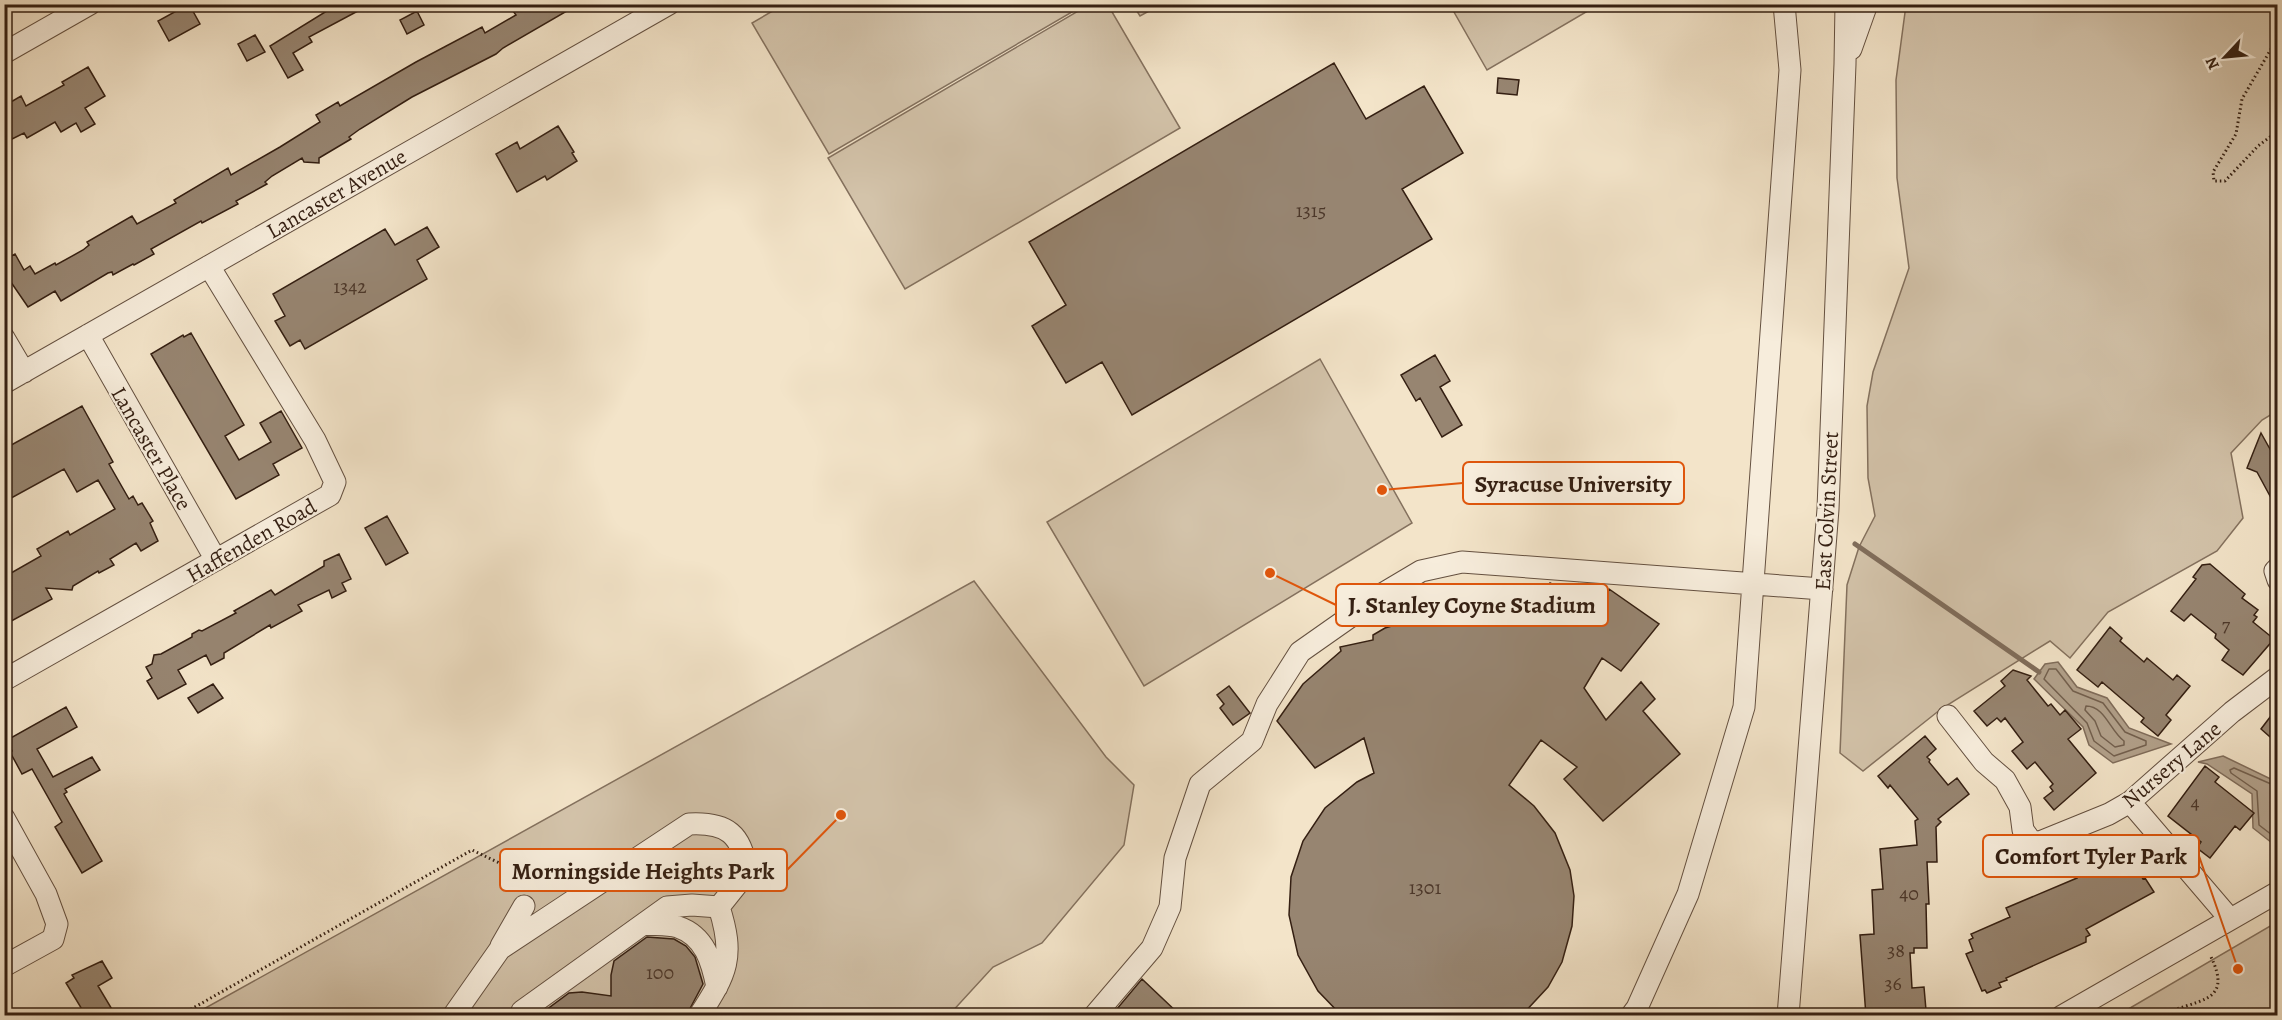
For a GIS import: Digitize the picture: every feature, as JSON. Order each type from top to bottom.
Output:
[{"type":"street","points":[[4,53],[90,4]]},
{"type":"street","name":"Lancaster Avenue","points":[[4,383],[669,4]]},
{"type":"street","points":[[1631,1016],[1637,1008],[1688,894],[1744,707],[1790,70],[1784,4]]},
{"type":"street","name":"East Colvin Street","points":[[1788,1016],[1829,485],[1846,4]]},
{"type":"street","points":[[1845,64],[1867,4]]},
{"type":"street","name":"Haffenden Road","points":[[4,680],[330,495],[335,482],[315,440],[209,266]]},
{"type":"street","name":"Lancaster Place","points":[[88,335],[216,560]]},
{"type":"street","points":[[4,338],[24,372]]},
{"type":"street","points":[[1094,1016],[1152,948],[1170,907],[1175,858],[1200,784],[1252,741],[1267,704],[1300,652],[1384,593],[1421,571],[1462,562],[1822,589]]},
{"type":"street","name":"Nursery Lane","points":[[1948,716],[1984,762],[2005,780],[2020,807],[2024,830],[2031,841],[2040,842],[2109,814],[2130,802],[2232,712],[2277,677]]},
{"type":"street","points":[[2130,802],[2230,919]]},
{"type":"street","points":[[4,818],[46,894],[57,924],[53,939],[4,966]]},
{"type":"street","points":[[500,949],[688,824],[702,824],[728,830],[736,837],[744,853],[747,872],[719,907]]},
{"type":"street","points":[[2062,1016],[2277,892]]},
{"type":"street","points":[[520,1016],[522,1011],[667,907],[692,905],[719,907]]},
{"type":"street","points":[[453,1016],[500,949],[524,906]]},
{"type":"street","points":[[699,1016],[717,987],[728,957],[727,933],[719,907]]},
{"type":"street","points":[[645,924],[677,927],[693,935],[711,961],[717,987]]},
{"type":"street","points":[[1793,970],[1800,1016]]},
{"type":"path","points":[[2277,37],[2242,99],[2236,134],[2213,172],[2214,181],[2225,181],[2258,146],[2277,131]]},
{"type":"path","points":[[179,1016],[472,850],[510,868],[512,893],[524,906]]},
{"type":"path","points":[[2161,1016],[2185,1005],[2200,1003],[2214,993],[2218,984],[2218,969],[2201,936]]},
{"type":"shaded area","points":[[1090,4],[1108,5],[1180,128],[905,289],[828,158]]},
{"type":"shaded area","points":[[783,5],[1084,5],[829,154],[752,23]]},
{"type":"shaded area","points":[[1133,5],[1160,5],[1140,16]]},
{"type":"shaded area","points":[[1450,5],[1598,5],[1487,70]]},
{"type":"shaded area","points":[[1906,5],[2277,5],[2277,411],[2262,420],[2231,453],[2243,518],[2217,551],[2108,612],[2070,658],[2050,641],[1941,709],[1863,771],[1840,753],[1847,585],[1859,547],[1875,516],[1868,478],[1867,406],[1873,372],[1909,268],[1897,178],[1896,80]]},
{"type":"shaded area","points":[[1320,359],[1412,523],[1144,686],[1047,522]]},
{"type":"shaded area","points":[[974,581],[1106,757],[1134,785],[1124,845],[1042,943],[993,967],[949,1015],[191,1016]]},
{"type":"shaded area","points":[[2277,922],[2277,1015],[2118,1015]]},
{"type":"water","points":[[2058,662],[2077,687],[2107,698],[2129,728],[2171,744],[2113,763],[2089,745],[2083,727],[2034,679],[2045,664]]},
{"type":"water","points":[[2223,756],[2277,782],[2277,841],[2272,843],[2253,828],[2252,794],[2207,764],[2198,762]]},
{"type":"building","points":[[189,4],[200,24],[169,41],[158,21]]},
{"type":"building","points":[[338,4],[371,4],[309,37],[312,42],[293,53],[303,70],[288,78],[270,46]]},
{"type":"building","points":[[523,4],[579,4],[496,54],[412,97],[319,158],[319,163],[304,162],[302,158],[272,176],[265,182],[267,184],[236,201],[238,204],[202,223],[201,221],[151,249],[154,254],[113,275],[112,272],[108,273],[61,301],[55,291],[28,307],[4,272],[4,260],[15,254],[24,270],[30,266],[35,274],[83,250],[89,245],[87,242],[132,216],[137,224],[176,203],[174,200],[228,168],[231,175],[280,147],[320,122],[316,115],[338,102],[340,106],[482,27],[485,33],[516,15],[513,11]]},
{"type":"building","points":[[417,11],[424,25],[407,34],[400,20]]},
{"type":"building","points":[[255,35],[265,52],[247,61],[238,44]]},
{"type":"building","points":[[1334,63],[1366,119],[1424,86],[1463,153],[1402,189],[1432,239],[1132,415],[1102,362],[1066,383],[1032,326],[1066,305],[1029,242]]},
{"type":"building","points":[[88,67],[105,96],[85,108],[95,124],[81,132],[76,123],[61,132],[55,122],[27,138],[24,133],[4,143],[4,106],[21,96],[26,106],[64,85],[62,82]]},
{"type":"building","points":[[1498,78],[1519,80],[1517,95],[1497,93]]},
{"type":"building","points":[[558,126],[577,161],[547,180],[545,176],[517,192],[496,154],[517,142],[520,149]]},
{"type":"building","points":[[427,227],[439,247],[417,260],[427,279],[305,349],[300,340],[290,346],[275,321],[285,316],[273,294],[385,229],[395,245]]},
{"type":"building","points":[[191,333],[244,425],[225,436],[239,460],[271,442],[260,423],[281,411],[302,448],[273,464],[279,475],[236,499],[151,354],[183,335],[184,337]]},
{"type":"building","points":[[1435,355],[1450,381],[1440,387],[1462,425],[1442,437],[1420,398],[1416,401],[1401,375]]},
{"type":"building","points":[[82,406],[113,462],[109,464],[129,499],[133,496],[138,505],[142,503],[153,521],[150,523],[158,541],[141,551],[136,543],[110,559],[114,565],[99,573],[98,571],[73,586],[72,590],[46,588],[52,599],[4,625],[4,577],[41,556],[37,549],[68,531],[70,535],[115,509],[98,480],[77,492],[64,469],[4,502],[4,449]]},
{"type":"building","points":[[2261,433],[2277,459],[2277,509],[2257,472],[2247,468]]},
{"type":"building","points":[[387,516],[408,553],[386,565],[365,528]]},
{"type":"building","points":[[339,554],[351,579],[342,583],[346,591],[332,598],[329,590],[298,605],[302,611],[271,628],[270,625],[224,653],[224,658],[211,665],[206,655],[178,670],[186,684],[158,699],[147,681],[152,678],[146,667],[152,664],[154,655],[161,654],[192,637],[192,634],[199,630],[202,631],[236,613],[234,611],[271,590],[275,595],[324,566],[324,561]]},
{"type":"building","points":[[2210,564],[2245,594],[2242,598],[2258,610],[2253,622],[2274,639],[2243,675],[2222,660],[2229,650],[2215,638],[2216,634],[2191,614],[2184,621],[2171,611],[2196,579],[2193,577],[2202,565]]},
{"type":"building","points":[[1550,583],[1575,595],[1579,584],[1603,599],[1609,589],[1659,624],[1621,671],[1602,658],[1584,688],[1606,720],[1641,682],[1655,699],[1643,711],[1680,754],[1603,821],[1564,779],[1577,767],[1541,740],[1509,785],[1534,806],[1555,833],[1570,870],[1574,896],[1572,926],[1562,962],[1548,987],[1521,1016],[1342,1016],[1318,991],[1298,955],[1289,915],[1291,877],[1303,841],[1325,808],[1357,782],[1374,773],[1364,738],[1315,768],[1277,721],[1303,684],[1341,651],[1340,647],[1373,640],[1373,635],[1385,628],[1402,623],[1402,617],[1419,615],[1420,602],[1458,602],[1514,614],[1520,596],[1543,605]]},
{"type":"building","points":[[2110,627],[2122,638],[2120,641],[2144,662],[2147,658],[2173,680],[2177,675],[2190,686],[2166,715],[2171,720],[2158,736],[2141,722],[2144,718],[2102,682],[2098,687],[2077,670]]},
{"type":"building","points":[[2013,670],[2031,676],[2027,680],[2048,706],[2051,704],[2060,715],[2065,710],[2081,729],[2068,739],[2096,773],[2054,810],[2044,798],[2053,791],[2050,787],[2053,784],[2035,762],[2027,769],[2012,751],[2023,742],[2005,718],[2001,722],[1997,718],[1987,726],[1974,711],[2005,686],[2001,681]]},
{"type":"building","points":[[213,684],[223,698],[198,713],[188,698]]},
{"type":"building","points":[[1229,686],[1250,713],[1233,725],[1220,708],[1224,704],[1217,695]]},
{"type":"building","points":[[66,707],[77,727],[37,749],[53,777],[92,757],[100,770],[65,789],[67,792],[64,794],[102,861],[82,873],[55,827],[62,822],[32,769],[22,774],[10,752],[12,751],[7,740]]},
{"type":"building","points":[[2277,708],[2277,743],[2261,729]]},
{"type":"building","points":[[1925,736],[1936,749],[1927,757],[1929,762],[1948,785],[1957,778],[1969,794],[1938,819],[1941,822],[1936,827],[1937,862],[1927,862],[1929,904],[1926,904],[1927,948],[1914,948],[1914,953],[1910,953],[1912,988],[1924,987],[1926,1010],[1905,1011],[1905,1016],[1866,1016],[1860,935],[1874,934],[1872,890],[1883,889],[1880,849],[1917,845],[1915,821],[1918,819],[1890,785],[1888,788],[1878,776]]},
{"type":"building","points":[[2205,766],[2219,777],[2215,782],[2254,813],[2240,830],[2235,826],[2210,858],[2197,848],[2201,842],[2168,816]]},
{"type":"building","points":[[2122,843],[2143,879],[2145,878],[2154,892],[2086,929],[2090,935],[2086,937],[2086,942],[2006,978],[2007,980],[1999,983],[2001,987],[1987,993],[1985,990],[1982,991],[1966,954],[1973,951],[1969,940],[1973,938],[1971,934],[2010,917],[2006,908],[2077,878],[2074,872]]},
{"type":"building","points":[[647,937],[674,939],[686,946],[695,957],[703,984],[686,1016],[538,1016],[569,993],[582,992],[611,996],[614,961]]},
{"type":"building","points":[[102,961],[112,978],[98,986],[116,1016],[86,1016],[66,983],[74,978],[72,975]]},
{"type":"building","points":[[1142,979],[1181,1016],[1111,1016]]},
{"type":"waterway","points":[[1855,544],[2039,672]]},
{"type":"place","name":"Syracuse University","points":[[1382,490]]},
{"type":"place","name":"J. Stanley Coyne Stadium","points":[[1270,573]]},
{"type":"place","name":"Morningside Heights Park","points":[[841,815]]},
{"type":"place","name":"Comfort Tyler Park","points":[[2238,969]]}]
